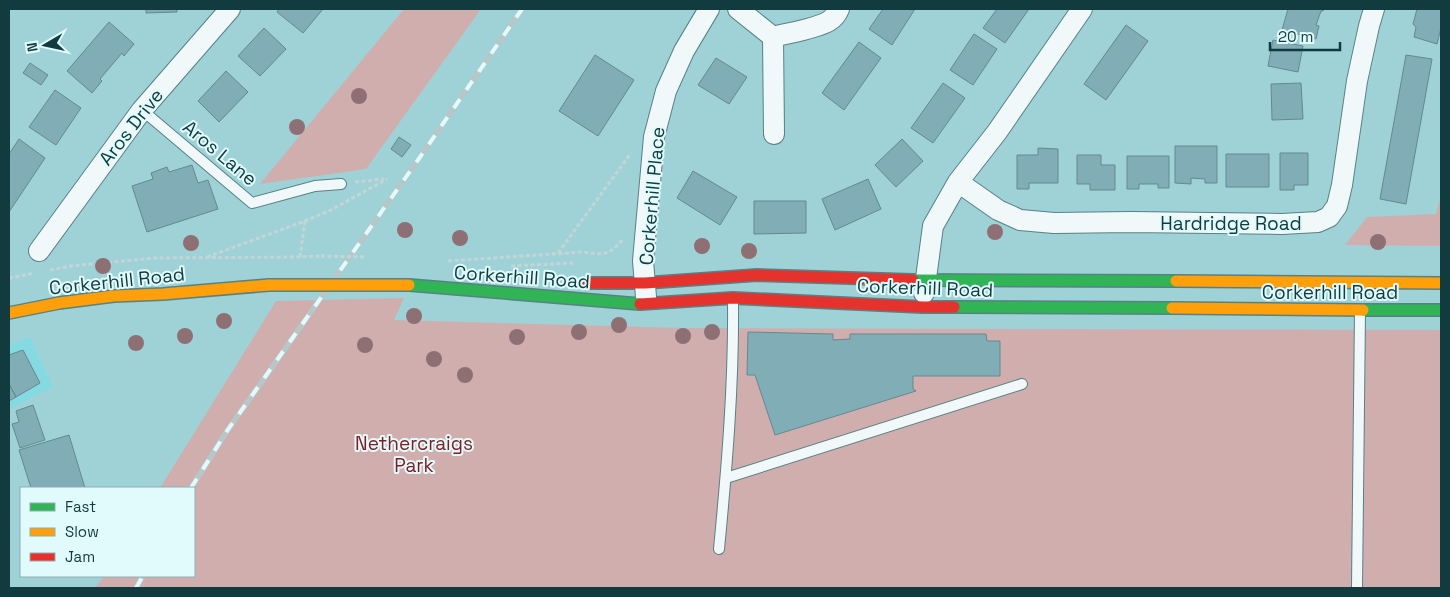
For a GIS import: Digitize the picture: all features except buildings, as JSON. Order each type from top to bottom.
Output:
[{"type":"street","name":"Aros Drive","points":[[38,251],[142,110],[230,9]]},
{"type":"street","name":"Corkerhill Place","points":[[646,304],[643,261],[654,137],[666,90],[684,52],[709,9]]},
{"type":"street","points":[[738,9],[773,37]]},
{"type":"street","points":[[773,37],[817,26],[829,21],[836,15],[839,9]]},
{"type":"street","points":[[923,307],[933,226],[958,182],[997,132],[1082,9]]},
{"type":"street","name":"Hardridge Road","points":[[958,182],[998,210],[1020,220],[1054,223],[1282,224],[1318,222],[1329,216],[1336,206],[1340,192],[1357,81],[1374,9]]},
{"type":"street","points":[[773,37],[774,134]]},
{"type":"street","name":"Corkerhill Road","points":[[576,284],[645,283],[757,275],[925,280],[1361,296],[1441,310]]},
{"type":"street","name":"Corkerhill Road","points":[[409,286],[646,304],[732,298],[923,307],[1361,296],[1441,282]]},
{"type":"street","name":"Corkerhill Road","points":[[9,312],[114,296],[269,285],[409,286],[537,284]]},
{"type":"lane","name":"Aros Lane","points":[[142,110],[252,203],[315,186],[341,184]]},
{"type":"lane","points":[[1357,588],[1361,296]]},
{"type":"lane","points":[[719,549],[726,478],[732,357],[732,298]]},
{"type":"lane","points":[[726,478],[1022,384]]},
{"type":"path","points":[[557,254],[633,149],[632,158]]},
{"type":"path","points":[[205,258],[305,222],[387,179],[341,184]]},
{"type":"path","points":[[300,257],[305,222]]},
{"type":"path","points":[[441,261],[583,252],[601,255],[612,251],[623,240],[626,233]]},
{"type":"path","points":[[9,278],[70,266],[154,258],[321,256],[375,259]]},
{"type":"shaded area","points":[[30,337],[53,387],[9,409],[9,345]]},
{"type":"green space","points":[[404,9],[481,9],[366,169],[260,184]]},
{"type":"green space","points":[[1441,196],[1441,246],[1345,245],[1367,217],[1436,214]]},
{"type":"green space","name":"Nethercraigs Park","points":[[404,298],[394,320],[684,328],[1441,330],[1441,588],[95,588],[103,577],[195,577],[195,487],[161,487],[276,301]]},
{"type":"railway","points":[[192,487],[227,431],[522,9]]},
{"type":"railway","points":[[136,588],[142,577]]},
{"type":"traffic: fast","points":[[913,280],[1176,281]]},
{"type":"traffic: fast","points":[[409,285],[640,304]]},
{"type":"traffic: fast","points":[[954,307],[1172,308]]},
{"type":"traffic: fast","points":[[1363,310],[1441,310]]},
{"type":"traffic: slow","points":[[1176,281],[1441,283]]},
{"type":"traffic: slow","points":[[9,313],[59,303],[114,296],[269,285]]},
{"type":"traffic: slow","points":[[269,285],[409,285]]},
{"type":"traffic: slow","points":[[1172,308],[1363,310]]},
{"type":"traffic: jam","points":[[588,283],[645,283],[757,275],[913,280]]},
{"type":"traffic: jam","points":[[640,304],[733,298],[954,307]]}]
